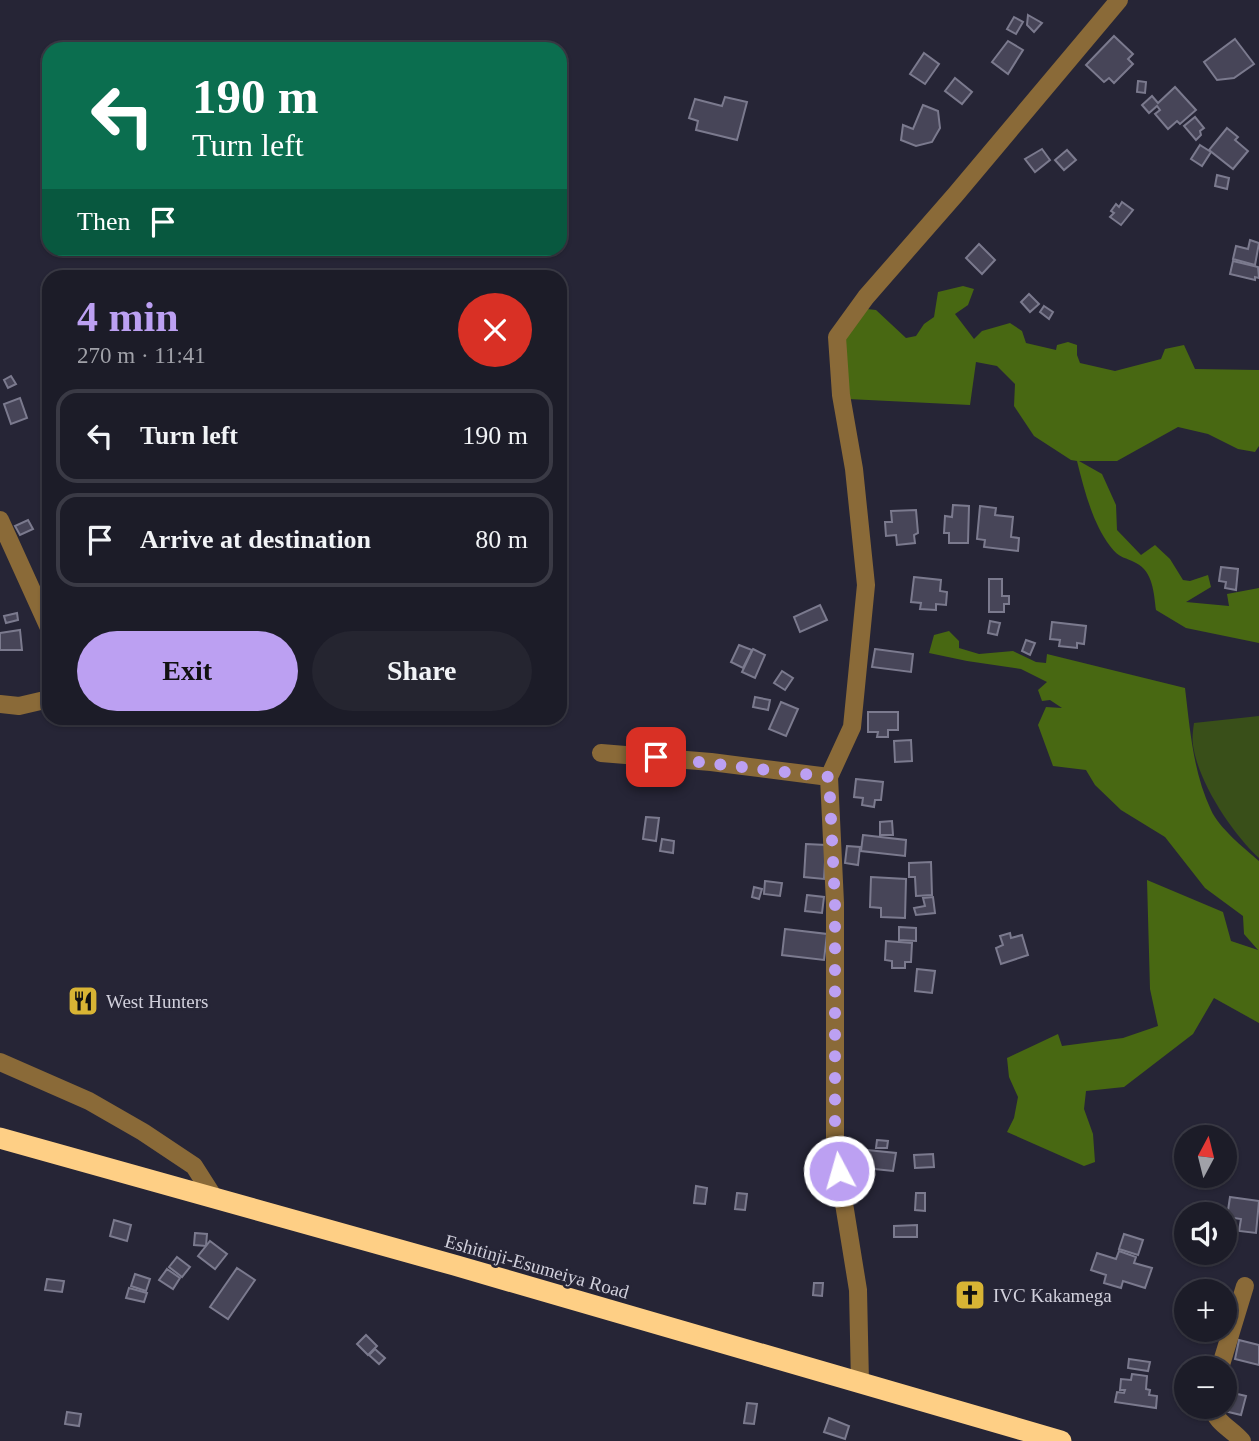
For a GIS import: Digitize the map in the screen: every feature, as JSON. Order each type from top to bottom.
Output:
[{"type":"highway","name":"Eshitinji-Esumeiya Road","points":[[0,1138],[1061,1441]]},
{"type":"street","points":[[860,1383],[858,1290],[835,1148],[835,903],[829,777],[852,727],[866,585],[854,469],[841,395],[837,337],[866,297],[1119,0]]},
{"type":"street","points":[[0,520],[42,613]]},
{"type":"street","points":[[0,704],[19,706],[42,701]]},
{"type":"street","points":[[601,752],[829,777]]},
{"type":"street","points":[[0,1062],[89,1101],[143,1132],[194,1166],[215,1199]]},
{"type":"street","points":[[1224,1356],[1245,1286]]},
{"type":"street","points":[[1217,1419],[1241,1441]]},
{"type":"green space","points":[[963,286],[974,289],[968,305],[955,314],[974,339],[982,331],[1010,323],[1022,331],[1026,343],[1056,350],[1057,345],[1068,342],[1077,345],[1080,363],[1115,371],[1161,359],[1165,349],[1184,345],[1195,369],[1259,370],[1259,446],[1255,452],[1238,449],[1208,434],[1178,427],[1117,461],[1079,461],[1102,474],[1116,505],[1117,530],[1141,555],[1155,545],[1170,559],[1183,580],[1190,581],[1208,575],[1211,587],[1186,602],[1229,606],[1227,594],[1259,588],[1259,643],[1186,628],[1156,610],[1152,584],[1146,571],[1116,553],[1098,527],[1077,461],[1071,460],[1034,436],[1014,406],[1015,384],[997,366],[976,362],[970,405],[848,399],[845,336],[867,309],[876,310],[906,338],[916,336],[924,324],[934,317],[938,292]]},
{"type":"green space","points":[[949,631],[959,641],[959,648],[979,654],[1013,651],[1036,662],[1046,663],[1047,654],[1185,688],[1196,766],[1205,796],[1215,817],[1226,831],[1259,861],[1259,1023],[1214,998],[1193,1034],[1124,1087],[1086,1091],[1084,1109],[1093,1134],[1095,1162],[1084,1166],[1007,1132],[1014,1118],[1018,1097],[1009,1077],[1007,1058],[1058,1034],[1062,1046],[1123,1038],[1158,1026],[1150,989],[1147,880],[1223,912],[1231,941],[1258,950],[1244,934],[1243,916],[1205,888],[1165,837],[1121,810],[1095,785],[1086,770],[1053,766],[1038,725],[1046,707],[1062,708],[1050,700],[1042,701],[1038,690],[1047,682],[1021,669],[929,653],[934,635]]},
{"type":"green space","points":[[1259,716],[1259,858],[1238,835],[1209,790],[1196,759],[1193,740],[1194,723]]},
{"type":"building","points":[[1028,15],[1042,23],[1034,32],[1027,25]]},
{"type":"building","points":[[1014,17],[1023,22],[1016,34],[1007,29]]},
{"type":"building","points":[[1114,36],[1133,54],[1128,59],[1133,64],[1114,83],[1109,78],[1104,82],[1086,65]]},
{"type":"building","points":[[1235,39],[1254,64],[1234,78],[1217,80],[1204,62]]},
{"type":"building","points":[[1008,41],[1023,50],[1008,74],[992,62]]},
{"type":"building","points":[[924,53],[939,64],[925,84],[910,74]]},
{"type":"building","points":[[955,78],[972,92],[962,104],[945,91]]},
{"type":"building","points":[[1138,81],[1146,82],[1145,93],[1137,92]]},
{"type":"building","points":[[1175,87],[1196,110],[1180,124],[1177,121],[1168,129],[1155,114],[1160,110],[1157,106],[1149,113],[1142,105],[1152,96],[1158,103]]},
{"type":"building","points":[[725,97],[747,102],[737,140],[696,130],[698,121],[689,118],[695,99],[722,106]]},
{"type":"building","points":[[923,105],[938,111],[940,128],[932,142],[916,146],[901,140],[903,125],[913,129]]},
{"type":"building","points":[[1195,117],[1204,128],[1196,140],[1184,126]]},
{"type":"building","points":[[1227,128],[1238,137],[1235,140],[1248,151],[1233,169],[1209,150]]},
{"type":"building","points":[[1200,145],[1211,152],[1202,166],[1191,159]]},
{"type":"building","points":[[1042,149],[1050,160],[1035,172],[1025,159]]},
{"type":"building","points":[[1067,150],[1076,160],[1064,170],[1055,160]]},
{"type":"building","points":[[1217,175],[1229,178],[1227,189],[1215,186]]},
{"type":"building","points":[[1122,202],[1133,210],[1121,225],[1110,217],[1116,204],[1119,207]]},
{"type":"building","points":[[1250,240],[1259,243],[1255,265],[1233,259],[1236,246],[1248,249]]},
{"type":"building","points":[[979,244],[995,260],[982,274],[966,258]]},
{"type":"building","points":[[1233,261],[1258,267],[1259,278],[1255,277],[1255,280],[1230,274]]},
{"type":"building","points":[[1029,294],[1039,304],[1030,312],[1021,302]]},
{"type":"building","points":[[1044,306],[1053,312],[1049,319],[1040,312]]},
{"type":"building","points":[[11,376],[16,384],[8,388],[4,380]]},
{"type":"building","points":[[20,398],[27,418],[11,424],[4,404]]},
{"type":"building","points":[[953,505],[969,506],[968,543],[949,543],[949,533],[944,533],[945,516],[952,517]]},
{"type":"building","points":[[980,506],[996,508],[995,515],[1013,517],[1011,537],[1019,538],[1018,551],[984,547],[985,540],[977,539]]},
{"type":"building","points":[[916,510],[918,533],[914,535],[915,543],[897,545],[896,535],[886,536],[885,522],[892,522],[891,511]]},
{"type":"building","points":[[28,520],[33,529],[20,535],[15,526]]},
{"type":"building","points":[[1221,567],[1238,569],[1236,590],[1225,588],[1226,582],[1219,581]]},
{"type":"building","points":[[914,577],[941,580],[940,591],[947,592],[946,605],[936,604],[936,610],[920,609],[921,603],[911,602]]},
{"type":"building","points":[[989,579],[1002,579],[1002,596],[1009,596],[1009,604],[1004,604],[1004,612],[989,612]]},
{"type":"building","points":[[820,605],[827,620],[800,632],[794,617]]},
{"type":"building","points":[[17,613],[18,620],[6,623],[4,616]]},
{"type":"building","points":[[990,621],[1000,623],[997,635],[988,633]]},
{"type":"building","points":[[1052,622],[1086,626],[1084,644],[1077,643],[1077,648],[1059,646],[1060,640],[1050,639]]},
{"type":"building","points":[[20,630],[22,650],[0,650],[0,633]]},
{"type":"building","points":[[1026,640],[1035,643],[1030,655],[1022,651]]},
{"type":"building","points":[[739,645],[752,650],[743,668],[731,662]]},
{"type":"building","points":[[753,649],[765,655],[755,678],[742,672]]},
{"type":"building","points":[[875,649],[913,654],[911,672],[872,667]]},
{"type":"building","points":[[782,671],[793,678],[785,690],[774,683]]},
{"type":"building","points":[[755,697],[770,700],[768,710],[753,707]]},
{"type":"building","points":[[781,702],[798,709],[786,736],[769,729]]},
{"type":"building","points":[[868,712],[898,712],[898,730],[888,730],[888,737],[877,737],[878,732],[868,732]]},
{"type":"building","points":[[911,740],[912,761],[895,762],[894,741]]},
{"type":"building","points":[[856,779],[883,782],[881,800],[875,800],[874,807],[862,805],[863,798],[854,797]]},
{"type":"building","points":[[646,817],[659,818],[656,841],[643,839]]},
{"type":"building","points":[[892,821],[893,835],[880,835],[880,822]]},
{"type":"building","points":[[863,835],[906,840],[905,856],[861,851]]},
{"type":"building","points":[[662,839],[674,841],[673,853],[660,851]]},
{"type":"building","points":[[806,844],[826,845],[824,879],[804,877]]},
{"type":"building","points":[[847,846],[860,847],[858,865],[845,863]]},
{"type":"building","points":[[931,862],[932,895],[916,896],[915,877],[909,877],[909,863]]},
{"type":"building","points":[[871,877],[906,879],[905,918],[881,917],[881,908],[870,907]]},
{"type":"building","points":[[765,881],[782,883],[780,896],[764,894]]},
{"type":"building","points":[[754,887],[762,889],[759,899],[752,897]]},
{"type":"building","points":[[807,895],[824,897],[822,913],[805,911]]},
{"type":"building","points":[[933,897],[935,913],[916,915],[914,908],[925,906],[923,898]]},
{"type":"building","points":[[899,927],[916,928],[916,941],[899,940]]},
{"type":"building","points":[[785,929],[827,934],[824,960],[782,955]]},
{"type":"building","points":[[1010,933],[1011,938],[1022,935],[1028,955],[1001,964],[996,948],[1003,945],[1000,936]]},
{"type":"building","points":[[886,941],[912,943],[911,962],[905,962],[905,968],[892,968],[892,961],[885,960]]},
{"type":"building","points":[[917,969],[935,971],[932,993],[915,991]]},
{"type":"building","points":[[877,1140],[888,1141],[887,1148],[876,1148]]},
{"type":"building","points":[[867,1150],[896,1153],[893,1171],[865,1168]]},
{"type":"building","points":[[933,1154],[934,1167],[915,1168],[914,1155]]},
{"type":"building","points":[[696,1186],[707,1188],[705,1204],[694,1203]]},
{"type":"building","points":[[737,1193],[747,1194],[745,1210],[735,1209]]},
{"type":"building","points":[[916,1193],[925,1193],[925,1211],[915,1210]]},
{"type":"building","points":[[1230,1197],[1259,1201],[1256,1233],[1239,1231],[1241,1219],[1237,1218],[1237,1202],[1229,1202]]},
{"type":"building","points":[[114,1220],[131,1225],[127,1241],[110,1236]]},
{"type":"building","points":[[917,1225],[917,1237],[894,1237],[894,1226]]},
{"type":"building","points":[[195,1233],[207,1234],[206,1246],[194,1245]]},
{"type":"building","points":[[1124,1234],[1143,1240],[1138,1255],[1119,1249]]},
{"type":"building","points":[[210,1241],[227,1254],[215,1269],[198,1256]]},
{"type":"building","points":[[1119,1251],[1136,1257],[1134,1263],[1152,1268],[1145,1288],[1123,1281],[1121,1288],[1104,1283],[1106,1275],[1091,1270],[1097,1253],[1116,1259]]},
{"type":"building","points":[[177,1257],[190,1267],[182,1277],[169,1267]]},
{"type":"building","points":[[237,1268],[255,1280],[228,1319],[210,1307]]},
{"type":"building","points":[[167,1269],[180,1278],[173,1289],[159,1280]]},
{"type":"building","points":[[135,1274],[150,1279],[146,1291],[131,1286]]},
{"type":"building","points":[[47,1279],[64,1281],[62,1292],[45,1290]]},
{"type":"building","points":[[814,1283],[823,1283],[822,1296],[813,1295]]},
{"type":"building","points":[[129,1288],[147,1293],[144,1302],[126,1298]]},
{"type":"building","points":[[366,1335],[377,1346],[368,1355],[357,1344]]},
{"type":"building","points":[[1239,1340],[1259,1345],[1259,1365],[1237,1360]]},
{"type":"building","points":[[375,1349],[385,1358],[379,1364],[369,1355]]},
{"type":"building","points":[[1129,1359],[1150,1362],[1148,1371],[1128,1368]]},
{"type":"building","points":[[1132,1374],[1147,1376],[1146,1389],[1150,1390],[1149,1395],[1157,1396],[1156,1408],[1115,1402],[1117,1392],[1124,1393],[1125,1390],[1120,1390],[1121,1379],[1131,1380]]},
{"type":"building","points":[[1237,1394],[1246,1396],[1241,1415],[1237,1414]]},
{"type":"building","points":[[747,1403],[757,1404],[754,1424],[744,1423]]},
{"type":"building","points":[[67,1412],[81,1414],[79,1426],[65,1424]]},
{"type":"building","points":[[829,1418],[849,1426],[845,1439],[824,1432]]},
{"type":"place","name":"West Hunters","points":[[83,1001]]},
{"type":"place","name":"IVC Kakamega","points":[[970,1295]]},
{"type":"route","points":[[656,757],[829,777],[835,903],[835,1148],[839,1171]]}]
